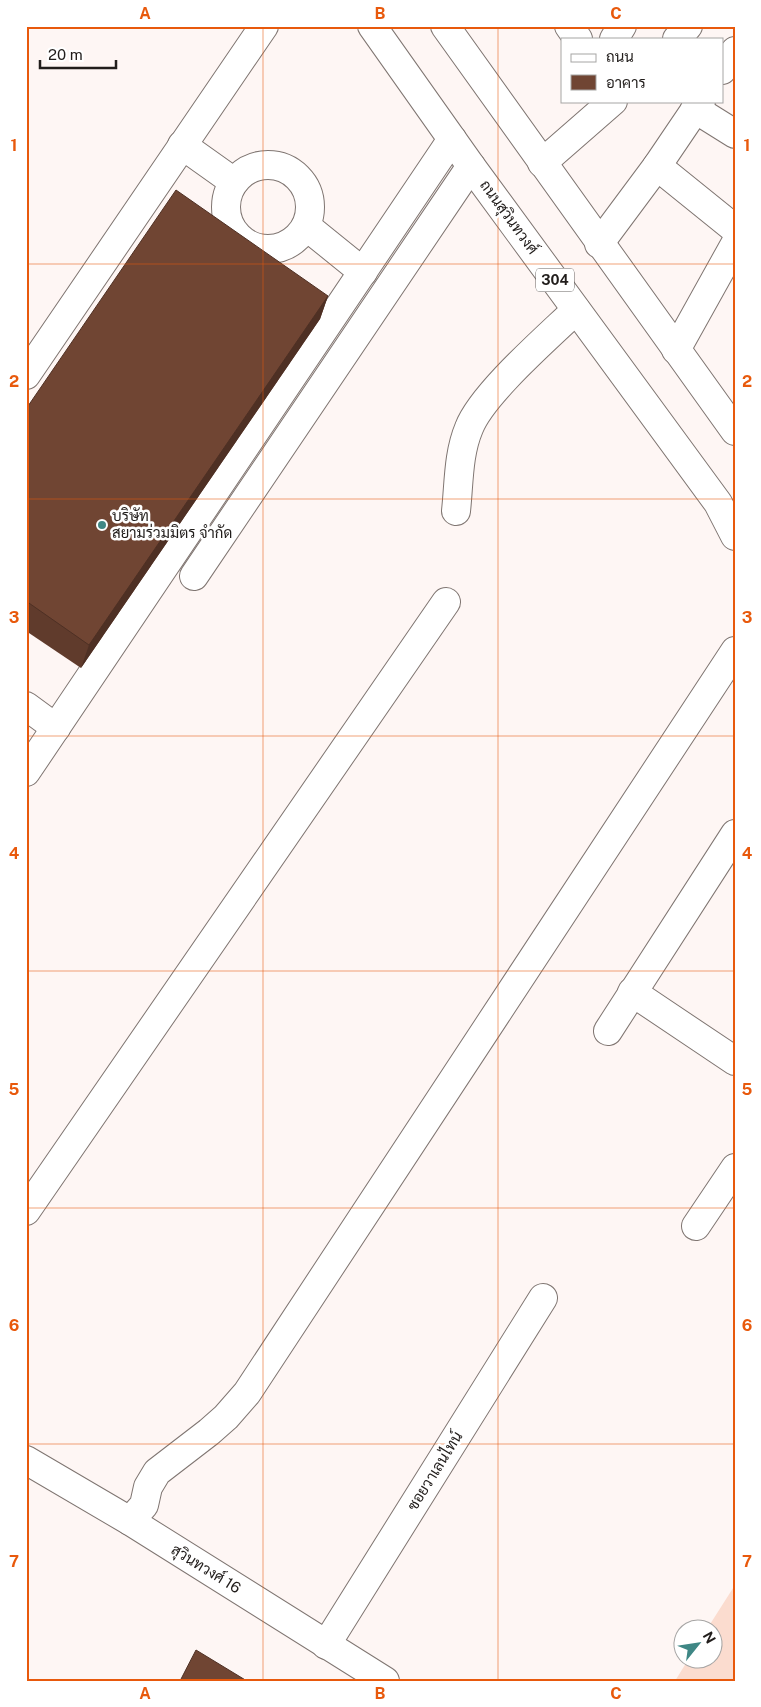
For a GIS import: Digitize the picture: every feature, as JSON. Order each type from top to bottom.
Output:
[{"type":"main road","points":[[26,375],[264,26]]},
{"type":"main road","name":"ถนนสุวินทวงศ์","points":[[372,26],[471,166],[735,525]]},
{"type":"main road","points":[[445,26],[599,244],[735,431]]},
{"type":"main road","points":[[569,26],[577,38]]},
{"type":"main road","points":[[615,38],[622,26]]},
{"type":"main road","points":[[678,38],[688,26]]},
{"type":"main road","points":[[724,67],[735,51]]},
{"type":"main road","points":[[542,163],[612,102]]},
{"type":"main road","points":[[599,244],[657,166],[698,105],[735,134]]},
{"type":"main road","points":[[26,772],[452,139]]},
{"type":"main road","points":[[182,145],[234,182]]},
{"type":"main road","points":[[267,164],[280,166],[291,172],[300,180],[307,192],[310,216],[306,226],[297,238],[286,246],[273,249],[258,248],[246,243],[235,234],[228,222],[225,208],[228,194],[234,182],[243,173],[254,167],[267,164]]},
{"type":"main road","points":[[194,576],[471,166]]},
{"type":"main road","points":[[657,166],[735,229]]},
{"type":"main road","points":[[306,226],[363,272]]},
{"type":"main road","points":[[676,350],[735,244]]},
{"type":"main road","points":[[456,511],[461,456],[469,428],[477,412],[514,371],[576,310]]},
{"type":"main road","name":"ถนนสุวินทวงศ์","points":[[718,503],[735,536]]},
{"type":"main road","points":[[26,1211],[446,602]]},
{"type":"main road","points":[[130,1521],[144,1504],[148,1487],[157,1472],[214,1427],[247,1393],[735,651]]},
{"type":"main road","points":[[26,706],[56,728]]},
{"type":"main road","points":[[608,1031],[735,834]]},
{"type":"main road","points":[[632,992],[735,1061]]},
{"type":"main road","points":[[696,1226],[735,1168]]},
{"type":"main road","name":"ซอยวาเลนไทน์","points":[[326,1645],[543,1298]]},
{"type":"main road","name":"สุวินทวงศ์ 16","points":[[26,1460],[130,1521],[326,1645],[354,1673],[385,1681]]},
{"type":"shaded area","points":[[735,1585],[735,1681],[675,1681],[682,1670],[724,1670],[724,1620],[713,1620]]},
{"type":"building","name":"บริษัท สยามร่วมมิตร จำกัด","points":[[176,190],[328,296],[89,645],[26,601],[26,409]]},
{"type":"building","points":[[196,1650],[247,1681],[180,1681]]},
{"type":"place","name":"บริษัท สยามร่วมมิตร จำกัด","points":[[102,525]]}]
